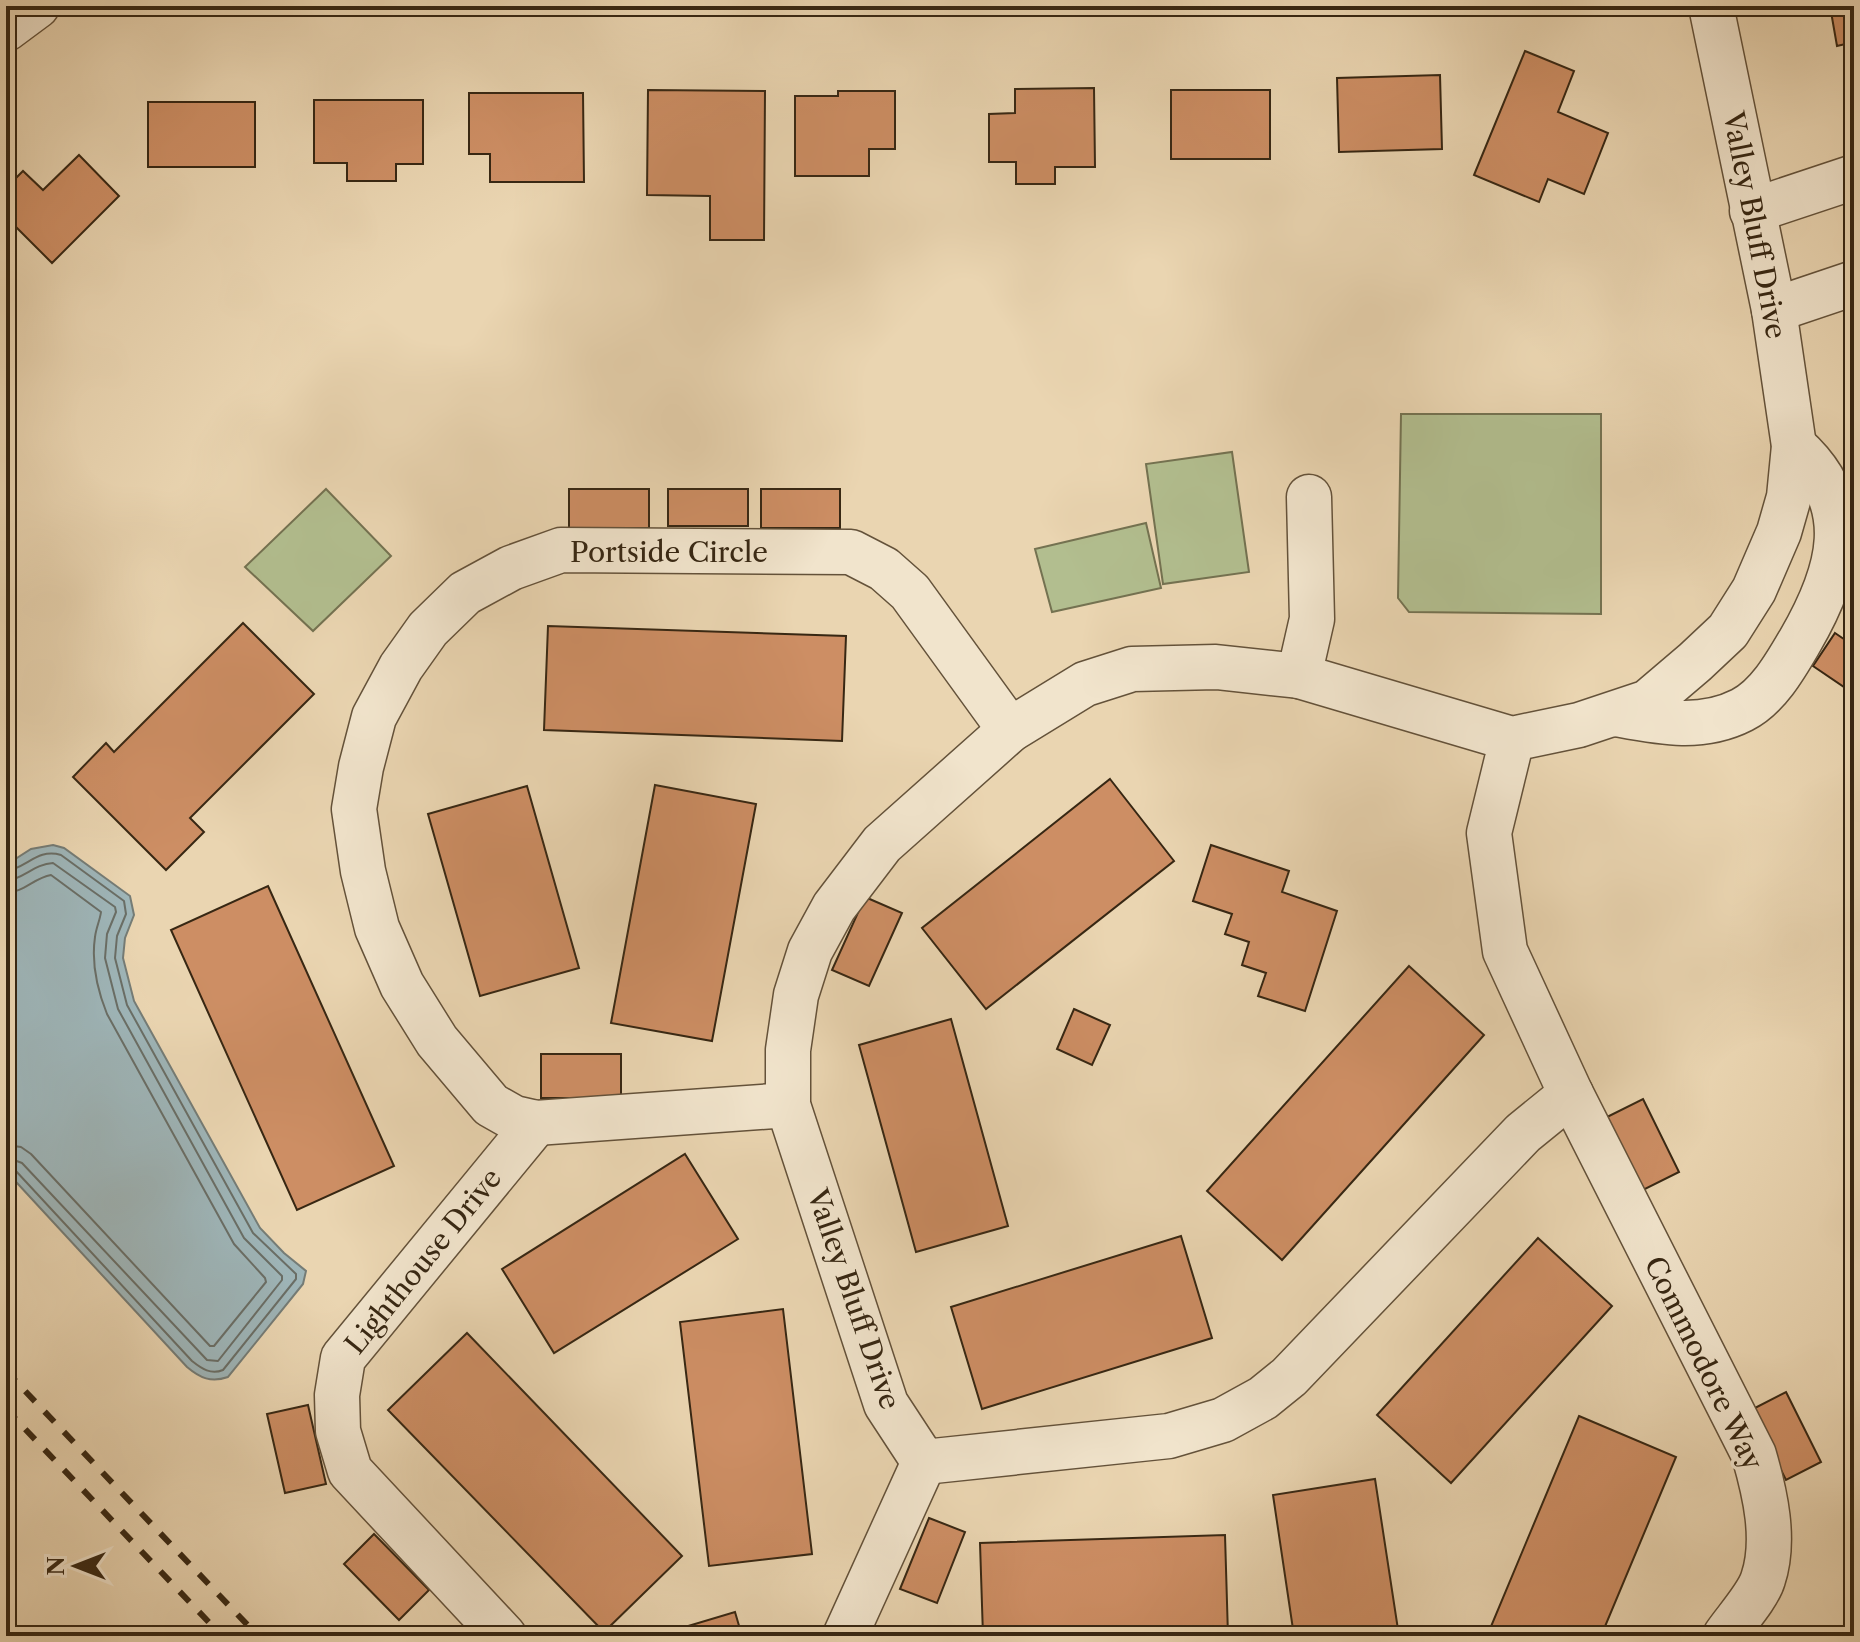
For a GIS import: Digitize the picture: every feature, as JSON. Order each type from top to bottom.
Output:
[{"type":"street","points":[[6,29],[37,6]]},
{"type":"street","name":"Valley Bluff Drive","points":[[924,1462],[886,1404],[788,1105],[788,1050],[796,995],[810,951],[834,907],[882,844],[1010,730],[1085,684],[1132,669],[1216,667],[1299,676],[1512,739],[1616,714],[1648,702],[1728,631],[1754,590],[1779,532],[1789,497],[1794,446],[1774,310],[1711,6]]},
{"type":"street","points":[[1752,211],[1854,177]]},
{"type":"street","points":[[1774,310],[1854,283]]},
{"type":"street","name":"Valley Bluff Drive","points":[[1616,714],[1685,725],[1715,720],[1744,710],[1769,688],[1795,650],[1827,593],[1836,570],[1842,538],[1838,508],[1825,477],[1812,460],[1794,446]]},
{"type":"street","points":[[1299,676],[1312,619],[1309,497]]},
{"type":"street","name":"Portside Circle","points":[[788,1105],[536,1123],[514,1118],[491,1105],[437,1041],[402,985],[377,928],[363,871],[354,809],[361,767],[374,717],[401,667],[428,629],[465,593],[511,568],[561,550],[851,552],[884,569],[910,592],[1010,730]]},
{"type":"street","points":[[845,1636],[924,1462],[1169,1436],[1223,1420],[1263,1398],[1289,1377],[1523,1133],[1571,1094],[1505,951],[1489,833],[1512,739]]},
{"type":"street","name":"Commodore Way","points":[[1571,1094],[1754,1455],[1765,1495],[1769,1532],[1763,1580],[1725,1636]]},
{"type":"street","name":"Lighthouse Drive","points":[[504,1636],[350,1471],[338,1431],[337,1395],[343,1358],[536,1123]]},
{"type":"green space","points":[[1401,414],[1601,414],[1601,614],[1409,612],[1398,598]]},
{"type":"green space","points":[[1232,452],[1249,572],[1163,584],[1146,464]]},
{"type":"green space","points":[[326,489],[391,556],[313,631],[245,567]]},
{"type":"green space","points":[[1146,523],[1161,588],[1052,612],[1035,549]]},
{"type":"water","points":[[53,845],[64,848],[130,896],[134,915],[125,938],[123,958],[134,1001],[260,1228],[306,1271],[303,1284],[228,1377],[216,1380],[206,1378],[187,1367],[6,1171],[6,865],[31,849]]},
{"type":"building","points":[[1830,6],[1854,6],[1854,42],[1837,46]]},
{"type":"building","points":[[1525,51],[1574,71],[1558,112],[1608,133],[1584,194],[1548,179],[1539,202],[1474,175]]},
{"type":"building","points":[[1440,75],[1442,149],[1339,152],[1337,78]]},
{"type":"building","points":[[1094,88],[1095,167],[1055,167],[1055,184],[1016,184],[1016,162],[989,162],[989,114],[1015,113],[1015,89]]},
{"type":"building","points":[[648,90],[765,91],[764,240],[710,240],[710,196],[647,195]]},
{"type":"building","points":[[1171,90],[1270,90],[1270,159],[1171,159]]},
{"type":"building","points":[[838,91],[895,91],[895,149],[869,149],[869,176],[795,176],[795,96],[838,96]]},
{"type":"building","points":[[469,93],[583,93],[584,182],[490,182],[490,154],[469,154]]},
{"type":"building","points":[[314,100],[423,100],[423,164],[396,164],[396,181],[347,181],[347,163],[314,163]]},
{"type":"building","points":[[148,102],[255,102],[255,167],[148,167]]},
{"type":"building","points":[[79,155],[119,196],[52,263],[6,217],[6,188],[23,171],[43,190]]},
{"type":"building","points":[[569,489],[649,489],[649,528],[569,528]]},
{"type":"building","points":[[668,489],[748,489],[748,526],[668,526]]},
{"type":"building","points":[[761,489],[840,489],[840,528],[761,528]]},
{"type":"building","points":[[6,553],[11,554],[6,605]]},
{"type":"building","points":[[243,623],[314,694],[190,818],[204,832],[166,870],[73,777],[106,743],[114,752]]},
{"type":"building","points":[[548,626],[846,636],[842,741],[544,730]]},
{"type":"building","points":[[1835,633],[1854,646],[1854,679],[1847,689],[1813,666]]},
{"type":"building","points":[[1110,779],[1174,861],[986,1009],[922,928]]},
{"type":"building","points":[[655,785],[756,804],[712,1041],[611,1023]]},
{"type":"building","points":[[527,786],[579,968],[480,996],[428,814]]},
{"type":"building","points":[[1211,845],[1289,871],[1282,892],[1337,911],[1305,1011],[1258,996],[1266,973],[1242,965],[1249,942],[1225,934],[1232,914],[1193,901]]},
{"type":"building","points":[[268,886],[394,1166],[297,1210],[171,930]]},
{"type":"building","points":[[865,897],[902,913],[869,986],[832,970]]},
{"type":"building","points":[[1409,966],[1484,1035],[1282,1260],[1207,1191]]},
{"type":"building","points":[[1074,1009],[1110,1025],[1092,1065],[1057,1049]]},
{"type":"building","points":[[951,1019],[1008,1226],[916,1252],[859,1045]]},
{"type":"building","points":[[541,1054],[621,1054],[621,1098],[541,1098]]},
{"type":"building","points":[[1643,1099],[1679,1172],[1643,1190],[1607,1117]]},
{"type":"building","points":[[685,1154],[738,1239],[554,1353],[502,1269]]},
{"type":"building","points":[[1181,1236],[1212,1338],[982,1409],[951,1307]]},
{"type":"building","points":[[1538,1238],[1612,1306],[1451,1483],[1377,1415]]},
{"type":"building","points":[[783,1309],[812,1554],[709,1566],[680,1322]]},
{"type":"building","points":[[467,1333],[682,1556],[604,1632],[388,1410]]},
{"type":"building","points":[[1786,1392],[1821,1462],[1786,1480],[1751,1410]]},
{"type":"building","points":[[308,1405],[326,1484],[285,1493],[267,1414]]},
{"type":"building","points":[[1579,1416],[1676,1457],[1601,1636],[1487,1636]]},
{"type":"building","points":[[1375,1479],[1399,1636],[1294,1636],[1273,1495]]},
{"type":"building","points":[[929,1518],[965,1532],[937,1603],[900,1589]]},
{"type":"building","points":[[374,1534],[429,1590],[399,1620],[344,1564]]},
{"type":"building","points":[[1225,1535],[1228,1636],[983,1636],[980,1543]]},
{"type":"building","points":[[735,1612],[742,1636],[658,1636],[658,1635]]},
{"type":"railway","points":[[6,1371],[258,1636]]},
{"type":"railway","points":[[6,1409],[222,1636]]}]
